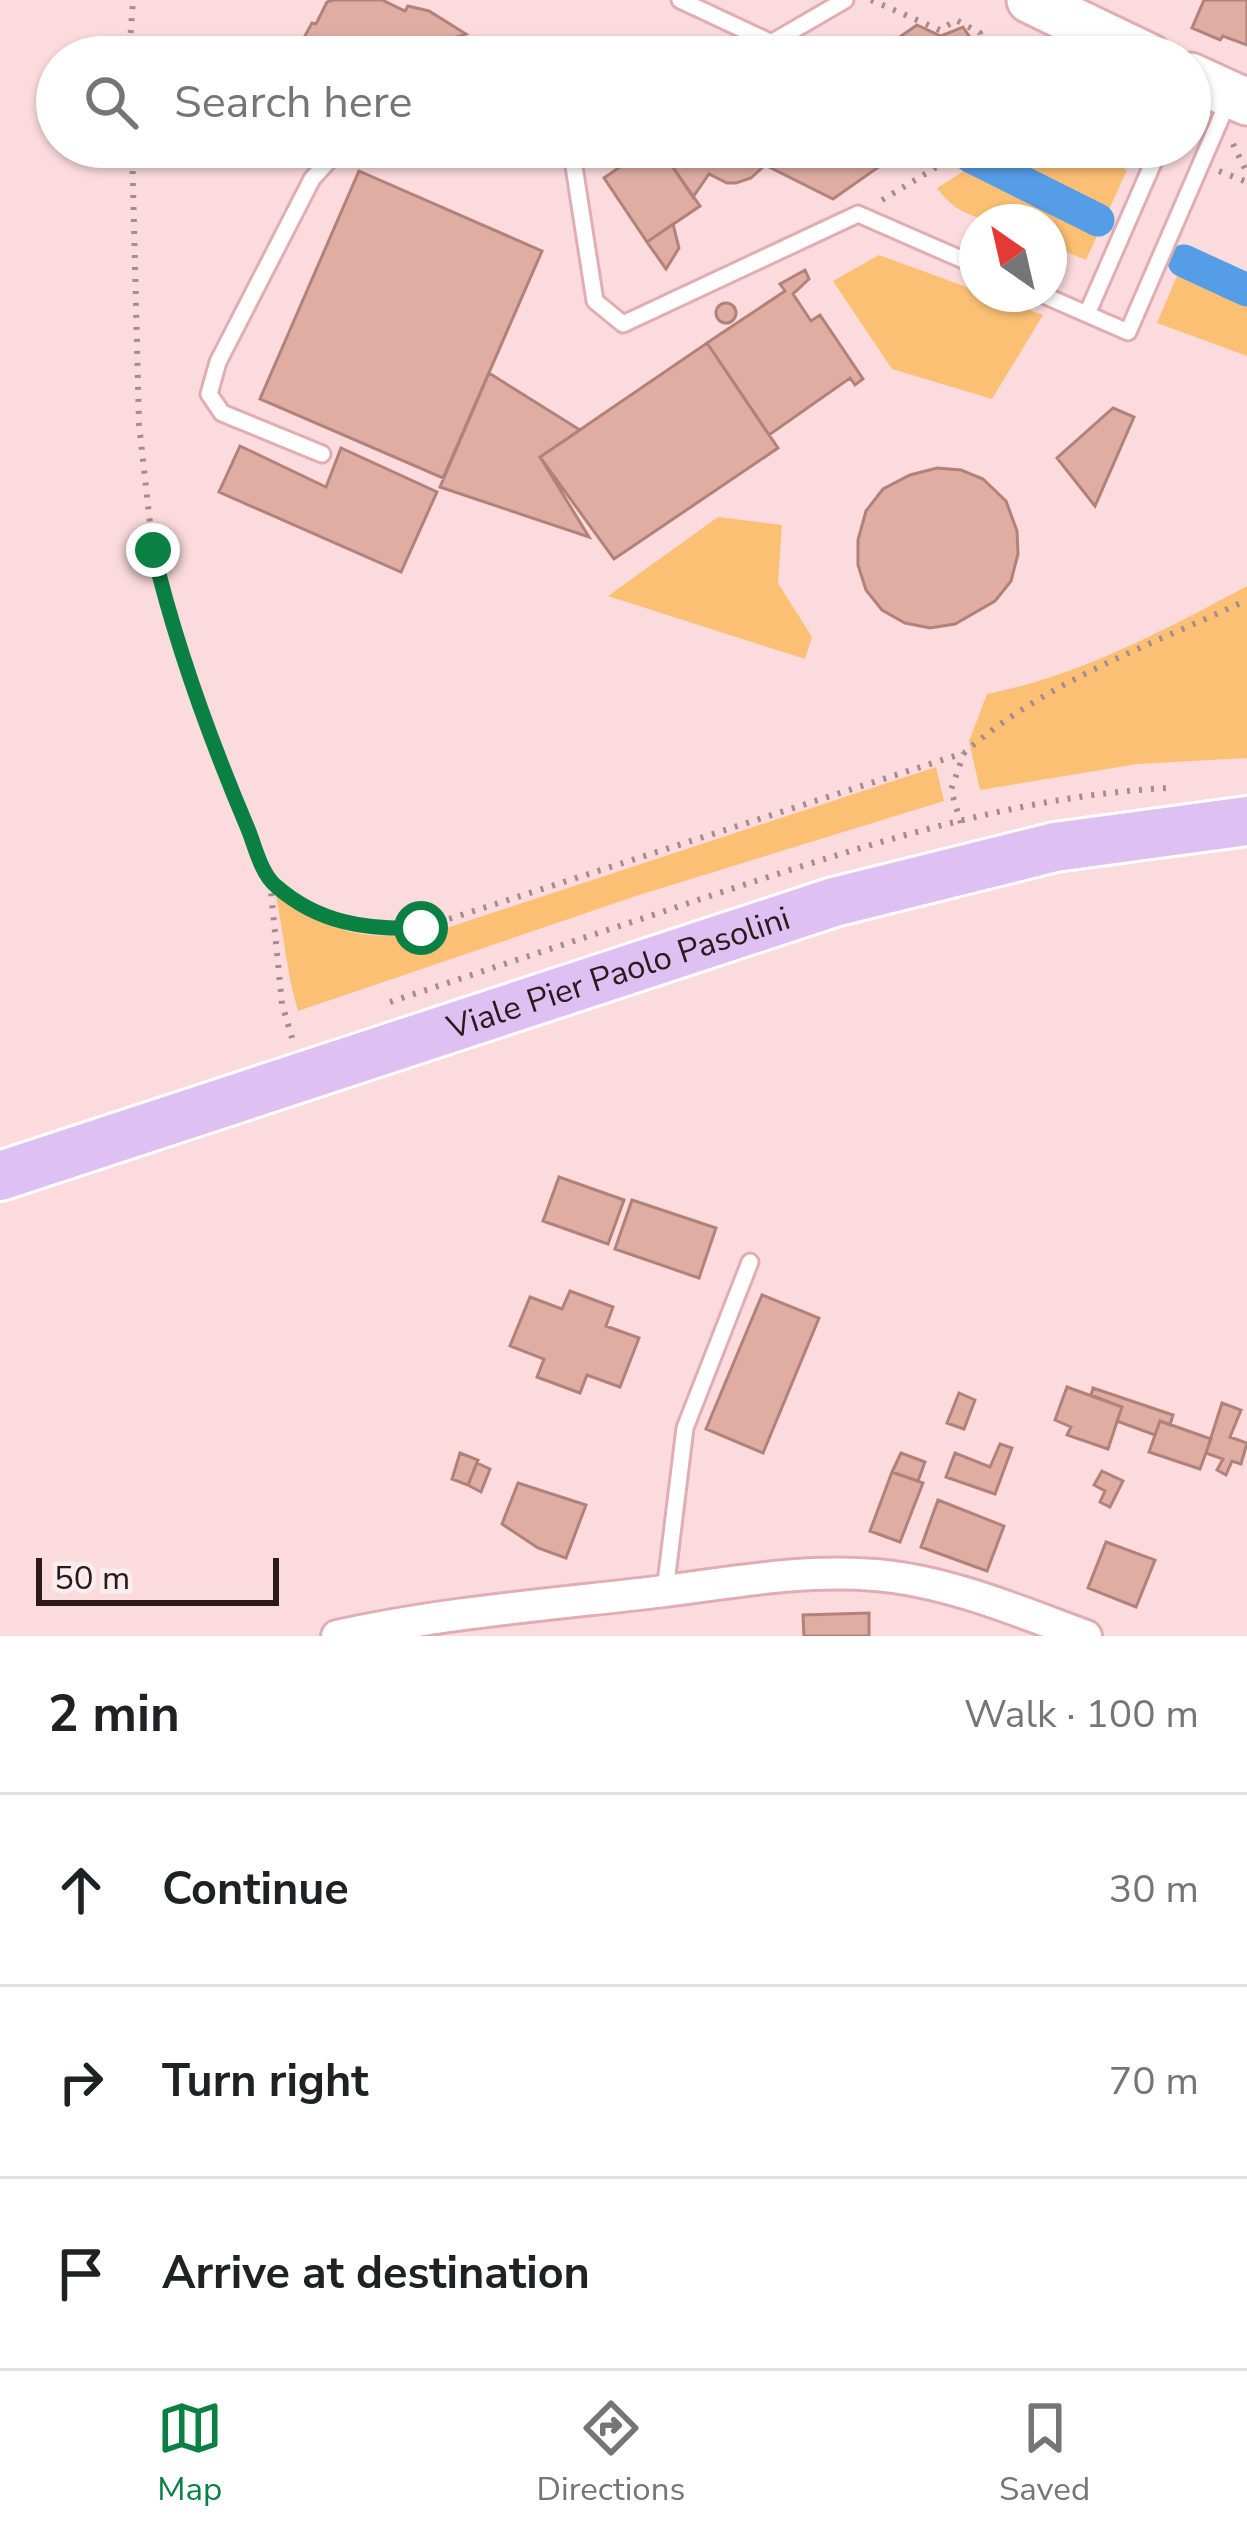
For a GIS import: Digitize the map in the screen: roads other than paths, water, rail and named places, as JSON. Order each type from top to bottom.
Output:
[{"type":"main road","points":[[1030,0],[1105,36]]},
{"type":"main road","name":"Viale Pier Paolo Pasolini","points":[[0,1176],[834,902],[1055,848],[1247,821]]},
{"type":"street","points":[[338,1636],[512,1607],[755,1579],[873,1575],[925,1582],[974,1596],[1086,1636]]},
{"type":"lane","points":[[680,0],[757,36]]},
{"type":"lane","points":[[784,36],[845,0]]},
{"type":"lane","points":[[322,168],[218,362],[209,394],[222,413],[322,454]]},
{"type":"lane","points":[[574,168],[595,301],[623,324],[858,214],[959,258]]},
{"type":"lane","points":[[1087,314],[1149,168]]},
{"type":"lane","points":[[1067,305],[1128,332],[1188,168]]},
{"type":"lane","points":[[665,1591],[685,1428],[750,1262]]},
{"type":"waterway","points":[[994,168],[1098,220]]},
{"type":"waterway","points":[[1184,261],[1247,290]]}]
